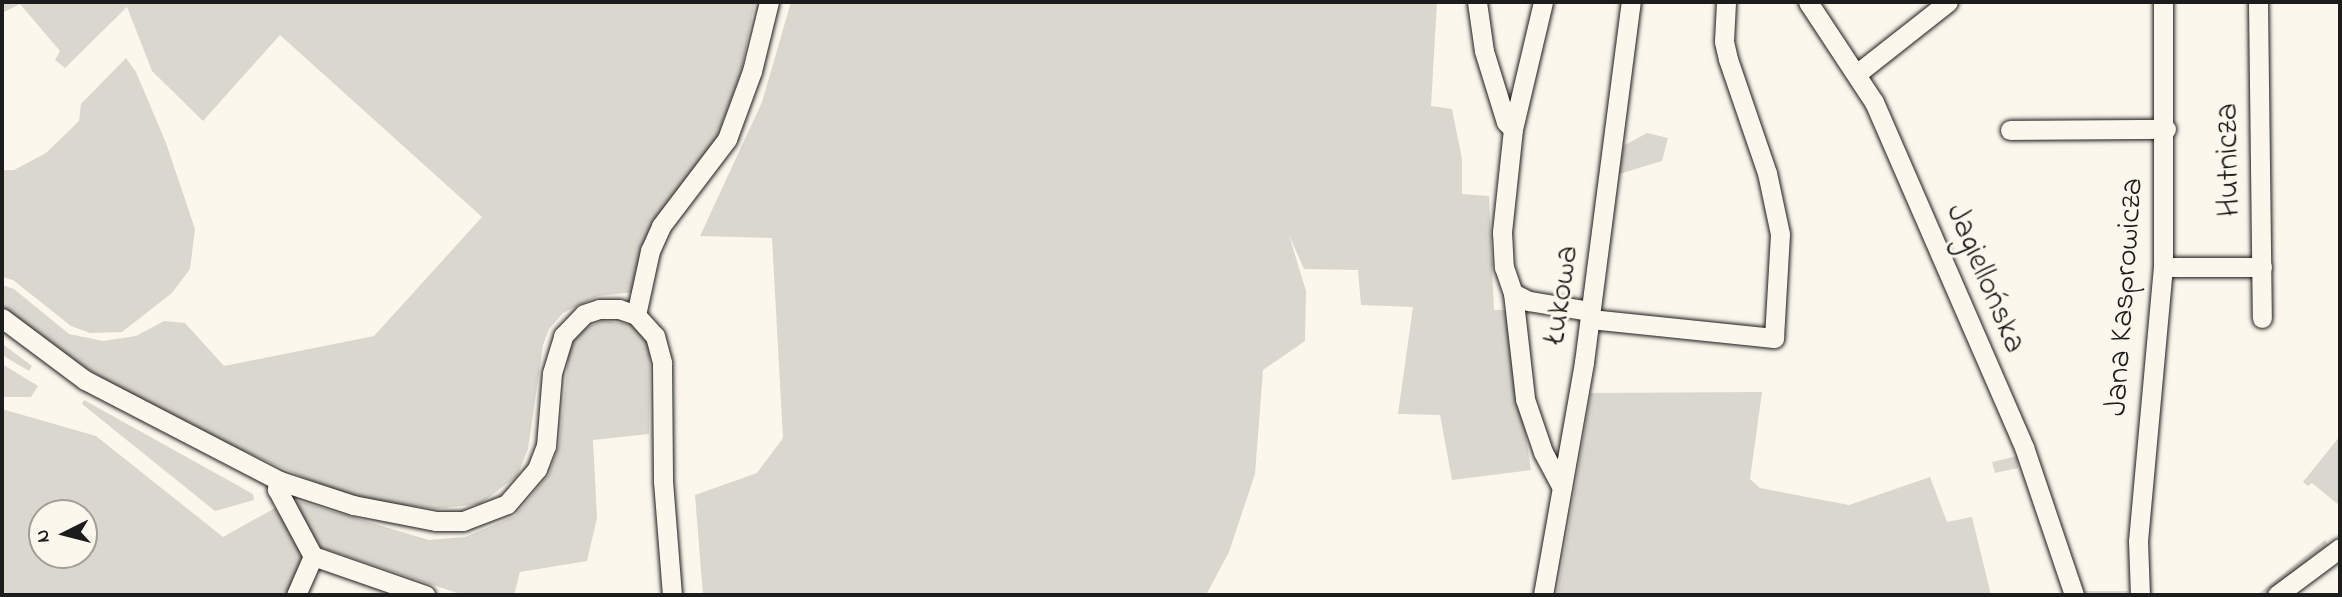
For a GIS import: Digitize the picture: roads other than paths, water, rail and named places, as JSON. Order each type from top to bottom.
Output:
[{"type":"street","points":[[636,315],[650,251],[661,226],[727,139],[752,71],[769,2]]},
{"type":"street","points":[[1477,2],[1484,51],[1506,122],[1513,129]]},
{"type":"street","points":[[1543,2],[1513,129],[1502,232],[1504,267],[1513,293],[1525,399],[1543,452],[1562,487]]},
{"type":"street","name":"Łukowa","points":[[1543,595],[1590,315],[1631,2]]},
{"type":"street","points":[[1513,293],[1529,301],[1590,315],[1774,338],[1780,234],[1767,173],[1726,50],[1726,2]]},
{"type":"street","name":"Jagiellońska","points":[[1808,2],[1859,72],[2024,447],[2074,595]]},
{"type":"street","points":[[1859,72],[1948,2]]},
{"type":"street","name":"Jana Kasprowicza","points":[[2140,595],[2138,541],[2162,267],[2166,129],[2163,2]]},
{"type":"street","name":"Hutnicza","points":[[2258,2],[2262,318]]},
{"type":"street","points":[[2010,130],[2166,129]]},
{"type":"street","points":[[2162,267],[2262,267]]},
{"type":"street","points":[[2,318],[85,380],[280,481],[353,505],[436,521],[481,517],[507,504],[537,469],[546,446],[552,373],[563,336],[584,314],[599,309],[619,309],[636,315],[655,336],[662,363],[663,481],[672,595]]},
{"type":"street","points":[[280,481],[277,489],[313,556],[425,595]]},
{"type":"street","points":[[2277,595],[2340,548]]},
{"type":"street","points":[[296,595],[313,556]]}]
